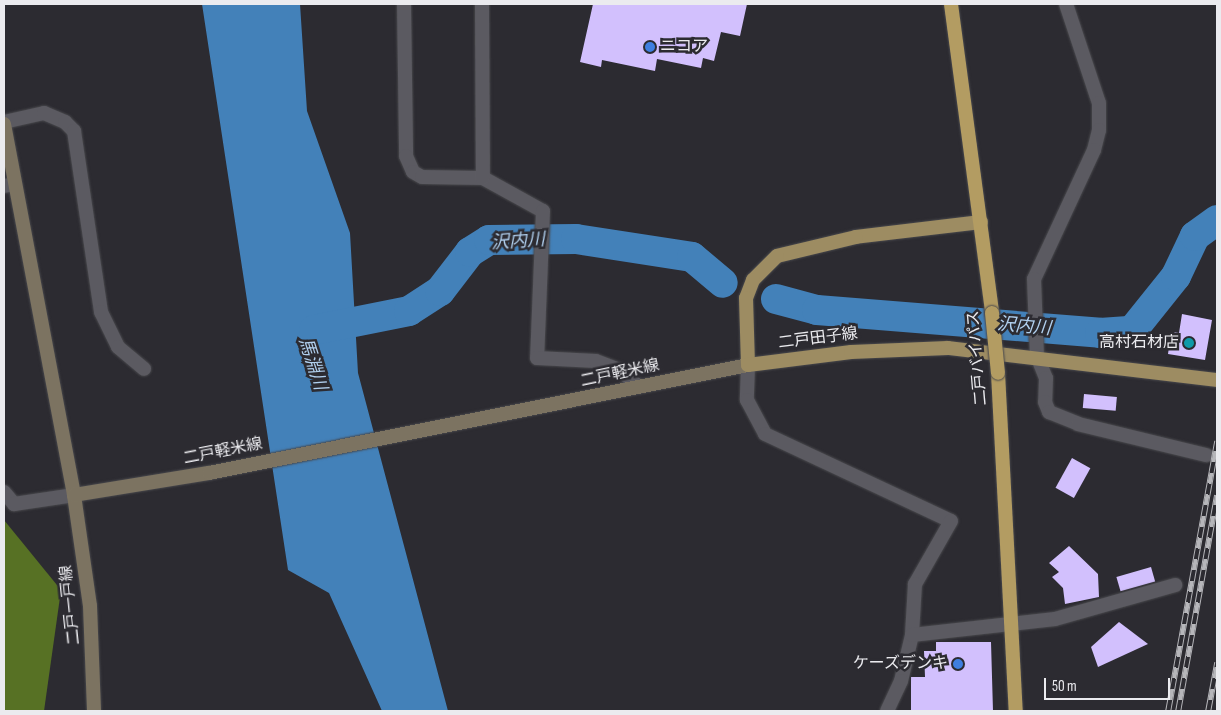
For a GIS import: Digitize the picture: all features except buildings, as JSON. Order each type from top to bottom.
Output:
[{"type":"highway","name":"二戸バイパス","points":[[951,4],[981,222],[998,373],[1014,622],[1016,711]]},
{"type":"main road","points":[[4,123],[9,185],[74,495]]},
{"type":"main road","points":[[748,365],[746,298],[753,280],[777,256],[856,237],[981,222]]},
{"type":"main road","name":"二戸田子線","points":[[748,365],[851,352],[948,348],[1037,356],[1217,380]]},
{"type":"main road","name":"二戸軽米線","points":[[74,495],[209,473],[748,365]]},
{"type":"main road","name":"二戸一戸線","points":[[74,495],[90,606],[94,711]]},
{"type":"street","points":[[404,4],[406,156],[413,172],[422,177],[483,178],[543,211],[537,358],[596,362],[620,370],[639,388]]},
{"type":"street","points":[[482,4],[483,178]]},
{"type":"street","points":[[1066,4],[1099,103],[1099,130],[1094,150],[1034,279],[1037,356],[1046,378],[1049,412],[1078,424],[1206,454]]},
{"type":"street","points":[[4,123],[44,113],[65,122],[74,131],[101,312],[118,347],[144,369]]},
{"type":"street","points":[[748,365],[746,400],[765,434],[951,521],[915,584],[912,635],[901,681],[887,711]]},
{"type":"street","points":[[4,492],[14,504],[74,495]]},
{"type":"street","points":[[912,635],[1014,622],[1055,619],[1175,585]]},
{"type":"green space","points":[[4,520],[61,590],[44,711],[4,711]]},
{"type":"water","name":"馬淵川","points":[[202,4],[300,4],[307,111],[350,233],[358,373],[448,711],[382,711],[329,593],[288,570]]},
{"type":"waterway","name":"沢内川","points":[[776,299],[817,310],[1100,333],[1132,331],[1176,276],[1195,236],[1217,220]]},
{"type":"waterway","name":"沢内川","points":[[314,330],[409,311],[440,291],[470,252],[489,240],[576,239],[692,257],[723,283]]},
{"type":"railway","points":[[1168,711],[1217,441]]},
{"type":"railway","points":[[1178,711],[1217,495]]},
{"type":"railway","points":[[1208,711],[1217,663]]},
{"type":"place","name":"ニコア","points":[[650,47]]},
{"type":"place","name":"高村石材店","points":[[1189,343]]},
{"type":"place","name":"ケーズデンキ","points":[[958,664]]}]
